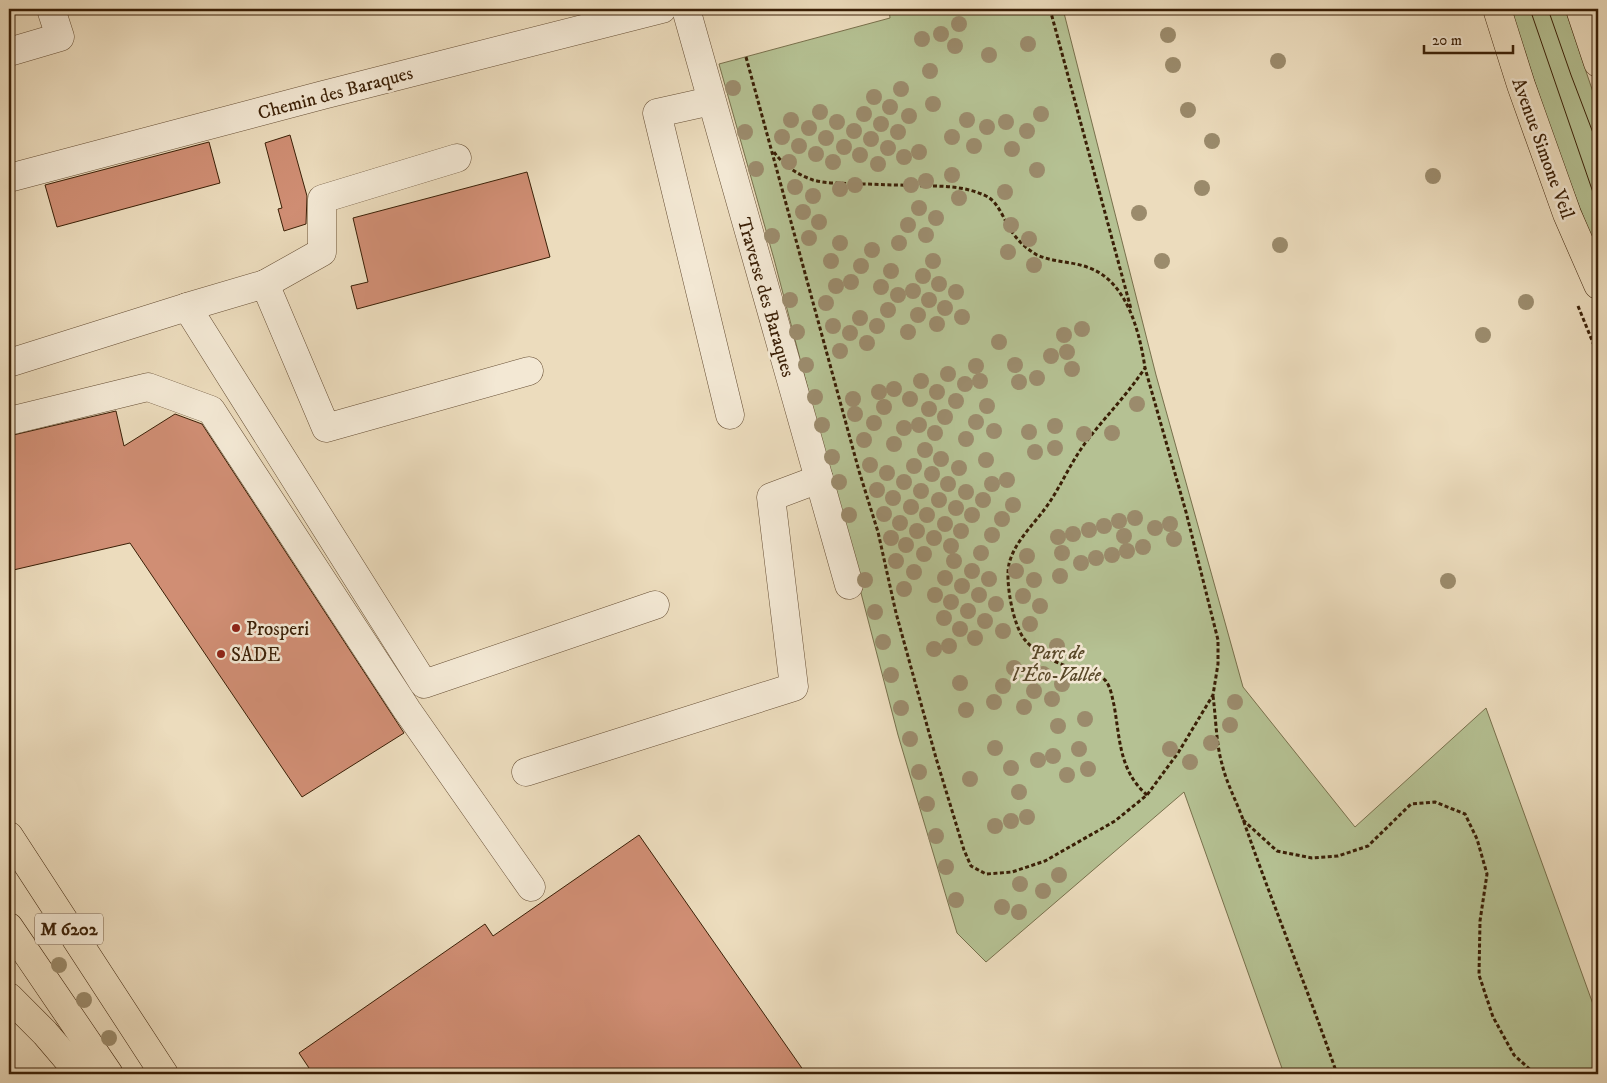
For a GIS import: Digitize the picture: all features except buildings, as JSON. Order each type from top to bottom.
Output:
[{"type":"main road","name":"Avenue Simone Veil","points":[[1497,9],[1521,85],[1567,214],[1598,285]]},
{"type":"main road","points":[[1580,9],[1598,63]]},
{"type":"main road","name":"M 6202","points":[[9,836],[164,1074]]},
{"type":"main road","name":"M 6202","points":[[9,927],[109,1074]]},
{"type":"main road","points":[[9,997],[44,1032],[80,1074]]},
{"type":"street","points":[[9,52],[60,37],[51,9]]},
{"type":"street","name":"Chemin des Baraques","points":[[9,178],[323,95],[662,9]]},
{"type":"street","name":"Traverse des Baraques","points":[[686,9],[849,585]]},
{"type":"street","points":[[711,101],[657,113],[730,415]]},
{"type":"street","points":[[9,363],[265,284],[322,252],[322,199],[457,158]]},
{"type":"street","points":[[265,284],[326,428],[529,371]]},
{"type":"street","points":[[187,307],[424,684],[655,605]]},
{"type":"street","points":[[9,421],[148,387],[211,410],[406,710],[531,887]]},
{"type":"street","points":[[526,772],[794,687],[771,497],[819,480]]},
{"type":"path","points":[[1050,9],[1141,344],[1145,368],[1186,512],[1218,640],[1218,664],[1213,695],[1221,762],[1229,789],[1243,820],[1337,1074]]},
{"type":"path","points":[[746,56],[859,472],[878,532],[896,613],[936,758],[964,850],[971,866],[986,874],[1012,872],[1045,861],[1114,821],[1147,795],[1178,753],[1213,695]]},
{"type":"path","points":[[772,150],[789,168],[814,180],[847,183],[953,186],[988,197],[1000,211],[1023,246],[1049,260],[1093,269],[1108,280],[1123,298],[1133,317]]},
{"type":"path","points":[[1145,368],[1120,403],[1085,443],[1045,510],[1026,532],[1009,563],[1008,574],[1017,626],[1024,640],[1049,659],[1065,666],[1089,672],[1105,680],[1111,692],[1124,763],[1137,786],[1147,795]]},
{"type":"path","points":[[1243,820],[1277,851],[1312,858],[1338,856],[1368,846],[1412,804],[1435,802],[1465,814],[1477,839],[1487,874],[1480,921],[1479,975],[1493,1017],[1514,1054],[1535,1074]]},
{"type":"green space","name":"Parc de l'Éco-Vallée","points":[[889,9],[1063,9],[1156,375],[1243,687],[1355,827],[1486,708],[1598,1018],[1598,1074],[1284,1074],[1184,792],[986,962],[957,933],[898,735],[774,259],[719,64],[890,18]]},
{"type":"green space","points":[[1511,9],[1565,9],[1598,107],[1598,253],[1552,132]]},
{"type":"tram line","points":[[1530,9],[1598,207]]},
{"type":"tram line","points":[[1548,9],[1598,146]]},
{"type":"place","name":"Prosperi","points":[[236,628]]},
{"type":"place","name":"SADE","points":[[221,654]]}]
